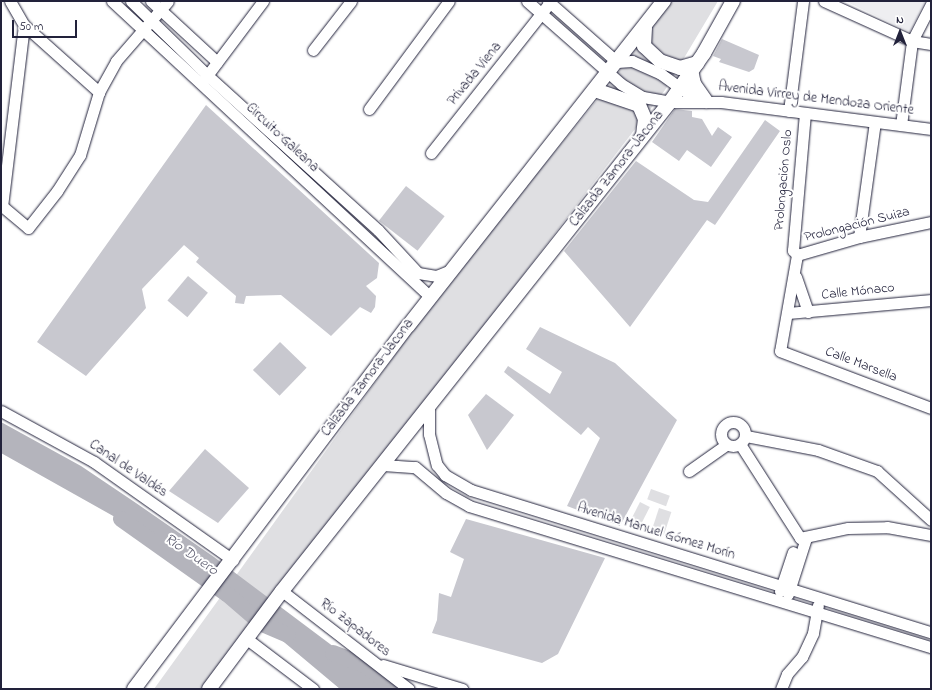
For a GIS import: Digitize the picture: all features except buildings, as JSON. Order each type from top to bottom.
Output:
[{"type":"main road","name":"Calzada Zamora-Jacona","points":[[134,689],[430,297],[454,269],[645,28],[664,1]]},
{"type":"main road","name":"Calzada Zamora-Jacona","points":[[210,689],[280,594],[670,102],[734,1]]},
{"type":"main road","points":[[645,28],[644,46],[660,61],[680,68],[694,66],[694,84],[701,101]]},
{"type":"main road","points":[[595,90],[639,105],[645,119],[643,135]]},
{"type":"street","points":[[10,1],[24,25],[99,92]]},
{"type":"street","name":"Circuito Galeana","points":[[112,1],[143,30],[204,80],[378,230],[418,273],[436,276],[454,269]]},
{"type":"street","name":"Circuito Galeana","points":[[132,1],[152,20],[204,80],[430,297]]},
{"type":"street","points":[[151,1],[218,60]]},
{"type":"street","points":[[24,25],[2,206],[28,228],[57,191],[80,155],[99,92],[116,61],[168,1]]},
{"type":"street","points":[[204,80],[263,1]]},
{"type":"street","points":[[313,50],[351,1]]},
{"type":"street","points":[[369,109],[449,1]]},
{"type":"street","points":[[527,1],[542,14],[614,67]]},
{"type":"street","name":"Prolongación Oslo","points":[[789,111],[803,1]]},
{"type":"street","points":[[824,1],[912,41],[931,44]]},
{"type":"street","points":[[550,2],[614,67]]},
{"type":"street","name":"Privada Viena","points":[[431,153],[550,2]]},
{"type":"street","points":[[901,125],[912,41],[931,4]]},
{"type":"street","name":"Avenida Virrey de Mendoza Oriente","points":[[701,101],[679,87],[667,77],[632,61],[614,67],[621,84],[643,96],[670,102],[701,101],[931,128]]},
{"type":"street","name":"Prolongación Oslo","points":[[780,350],[795,274],[795,253],[805,113]]},
{"type":"street","points":[[859,237],[875,122]]},
{"type":"street","name":"Prolongación Suiza","points":[[795,253],[859,237],[931,222]]},
{"type":"street","points":[[370,239],[378,230]]},
{"type":"street","name":"Prolongación Oslo","points":[[795,274],[808,312]]},
{"type":"street","name":"Calle Mónaco","points":[[788,313],[931,300]]},
{"type":"street","name":"Calle Marsella","points":[[780,350],[931,408]]},
{"type":"street","name":"Avenida Manuel Gómez Morín","points":[[429,406],[429,434],[434,457],[445,475],[457,484],[484,495],[931,632]]},
{"type":"street","name":"Canal de Valdés","points":[[1,411],[94,462],[231,562]]},
{"type":"street","points":[[726,445],[721,433],[727,423],[735,421],[742,425],[743,440],[803,538]]},
{"type":"street","points":[[689,471],[726,445],[743,440],[818,450],[877,472],[931,520]]},
{"type":"street","points":[[383,465],[415,467],[446,493],[469,506],[931,647]]},
{"type":"street","points":[[803,538],[863,527],[886,527],[931,535]]},
{"type":"street","points":[[781,601],[803,538]]},
{"type":"street","name":"Río Zapadores","points":[[280,594],[376,663],[409,689]]},
{"type":"street","points":[[781,689],[787,674],[795,665],[795,654],[806,630],[817,598]]},
{"type":"street","points":[[247,639],[313,689]]},
{"type":"street","points":[[376,663],[462,689]]},
{"type":"shaded area","points":[[669,1],[718,1],[665,90],[205,689],[154,689],[439,294],[610,84]]},
{"type":"shaded area","points":[[845,1],[925,1],[910,32]]},
{"type":"shaded area","points":[[651,489],[670,496],[666,506],[647,499]]},
{"type":"shaded area","points":[[640,502],[650,507],[640,526],[630,521]]},
{"type":"shaded area","points":[[659,508],[671,512],[664,535],[652,531]]},
{"type":"water","name":"Río Duero","points":[[1,422],[81,466],[136,503],[214,557],[390,689],[340,689],[205,576],[147,535],[1,453]]},
{"type":"waterway","name":"Río Duero","points":[[121,519],[227,594],[262,624],[288,635]]},
{"type":"waterway","points":[[333,653],[364,665],[396,689]]}]
